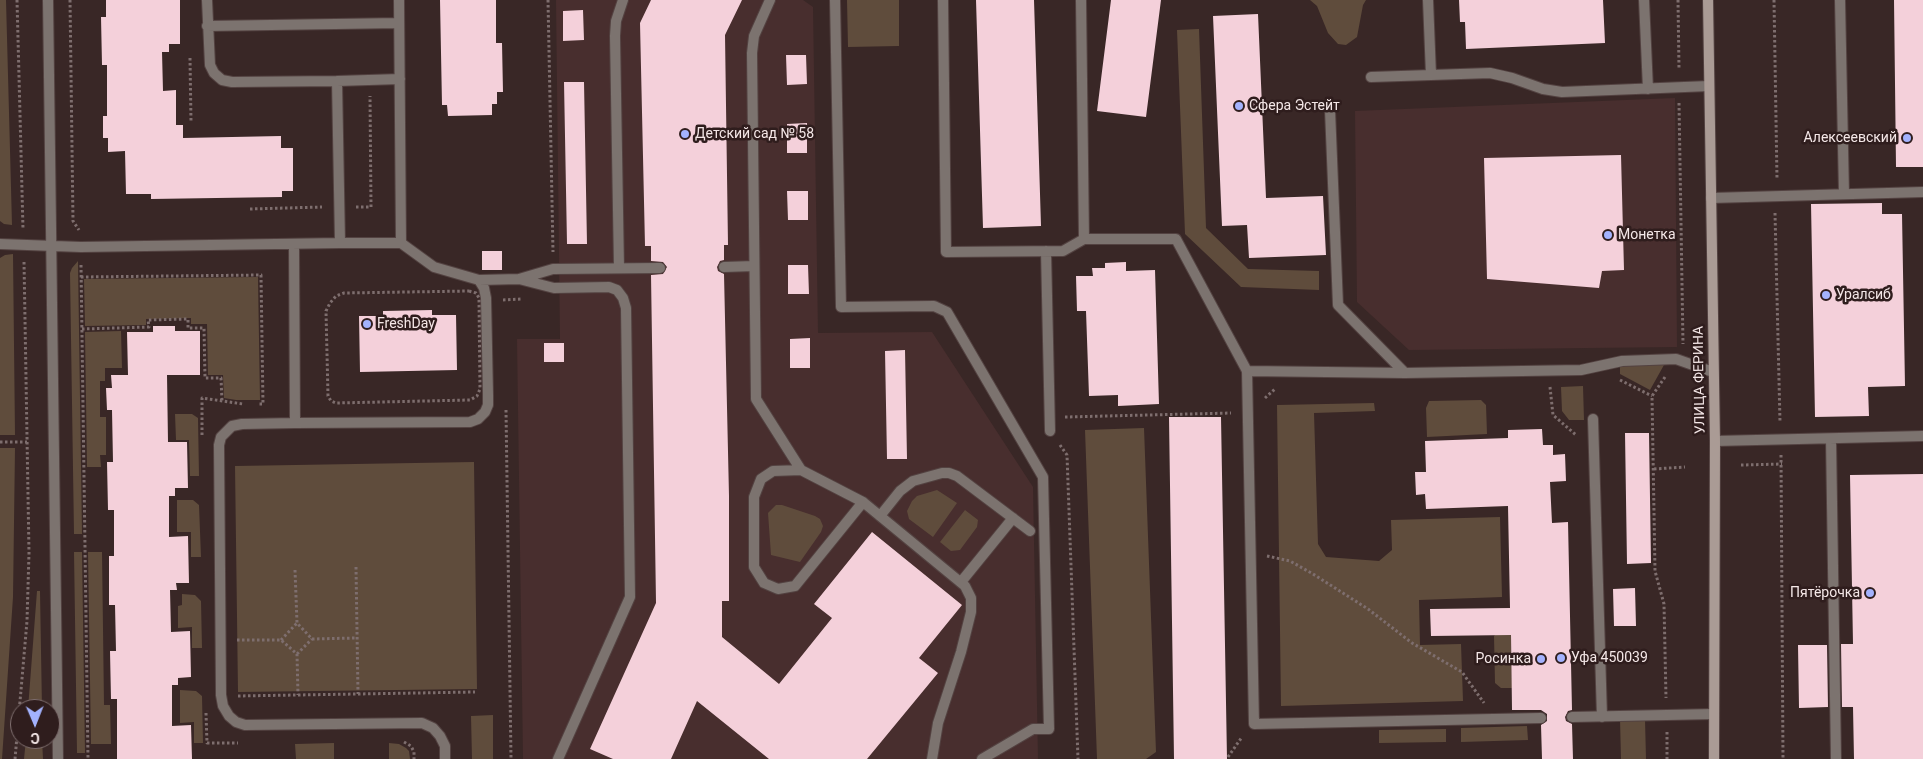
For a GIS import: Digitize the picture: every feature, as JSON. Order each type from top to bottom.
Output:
[{"type":"main road","name":"УЛИЦА ФЕРИНА","points":[[1708,0],[1715,441],[1714,759]]},
{"type":"lane","points":[[48,0],[58,759]]},
{"type":"lane","points":[[207,0],[210,65],[214,73],[222,80],[232,82],[400,79]]},
{"type":"lane","points":[[399,0],[401,243]]},
{"type":"lane","points":[[619,268],[615,36],[616,21],[623,0]]},
{"type":"lane","points":[[770,0],[754,36],[752,53],[756,399],[801,470]]},
{"type":"lane","points":[[835,0],[841,307],[934,306],[947,312],[1043,477],[1048,729],[1033,729],[982,759]]},
{"type":"lane","points":[[943,0],[946,252],[1063,251],[1084,239],[1176,239],[1247,371],[1254,724],[1541,718]]},
{"type":"lane","points":[[1080,0],[1084,239]]},
{"type":"lane","points":[[1428,0],[1431,75]]},
{"type":"lane","points":[[1644,0],[1648,89]]},
{"type":"lane","points":[[1840,0],[1844,194]]},
{"type":"lane","points":[[207,26],[399,23]]},
{"type":"lane","points":[[1371,77],[1490,73],[1512,78],[1543,89],[1562,92],[1709,86]]},
{"type":"lane","points":[[337,80],[340,243]]},
{"type":"lane","points":[[1330,110],[1338,304],[1405,373]]},
{"type":"lane","points":[[1711,198],[1923,192]]},
{"type":"lane","points":[[0,244],[81,247],[401,243],[434,266],[479,280],[519,279],[553,269],[660,268]]},
{"type":"lane","points":[[294,244],[295,423]]},
{"type":"lane","points":[[1046,251],[1050,431]]},
{"type":"lane","points":[[724,267],[754,266]]},
{"type":"lane","points":[[519,279],[554,288],[609,287],[617,290],[623,298],[626,308],[630,597],[558,759]]},
{"type":"lane","points":[[445,759],[445,746],[440,736],[433,728],[422,723],[245,725],[236,722],[228,716],[223,706],[221,695],[219,445],[220,437],[226,430],[232,426],[242,424],[470,422],[478,419],[485,412],[488,405],[486,298],[484,288],[479,280]]},
{"type":"lane","points":[[1247,371],[1405,373],[1581,370],[1622,361],[1676,359],[1713,372]]},
{"type":"lane","points":[[1593,419],[1602,717]]},
{"type":"lane","points":[[1715,441],[1923,436]]},
{"type":"lane","points":[[1831,439],[1836,759]]},
{"type":"lane","points":[[863,502],[795,586],[778,589],[764,583],[754,567],[754,497],[761,479],[772,471],[801,470],[863,502],[965,586],[971,598],[971,612],[961,652],[938,723],[932,759]]},
{"type":"lane","points":[[880,516],[905,486],[913,481],[942,473],[957,476],[1030,531]]},
{"type":"lane","points":[[961,582],[1013,518]]},
{"type":"lane","points":[[1572,717],[1714,714]]},
{"type":"path","points":[[15,759],[27,622],[30,553],[17,0]]},
{"type":"path","points":[[70,0],[73,221],[76,227],[81,230],[88,759]]},
{"type":"path","points":[[548,0],[553,269]]},
{"type":"path","points":[[1667,759],[1664,604],[1655,571],[1652,396],[1676,359],[1683,353],[1678,0]]},
{"type":"path","points":[[1774,0],[1777,172],[1775,218],[1782,464],[1783,759]]},
{"type":"path","points":[[470,291],[476,293],[479,298],[480,389],[477,396],[470,400],[336,403],[331,401],[328,396],[326,311],[336,296],[344,293],[470,291]]},
{"type":"path","points":[[505,310],[504,300],[524,299]]},
{"type":"path","points":[[82,328],[149,327],[148,320],[188,319],[188,328],[204,328],[205,378],[221,378],[222,400]]},
{"type":"path","points":[[242,424],[262,404]]},
{"type":"path","points":[[506,410],[511,759]]},
{"type":"path","points":[[1050,417],[1247,412]]},
{"type":"path","points":[[1050,431],[1067,455],[1078,759]]},
{"type":"path","points":[[0,442],[27,442]]},
{"type":"path","points":[[1741,465],[1782,464]]},
{"type":"path","points":[[1654,469],[1685,467]]},
{"type":"path","points":[[1250,554],[1290,560],[1368,609],[1412,643],[1462,672],[1486,706]]},
{"type":"path","points":[[356,567],[358,694]]},
{"type":"path","points":[[295,570],[297,623],[312,639]]},
{"type":"path","points":[[281,640],[297,623]]},
{"type":"path","points":[[298,695],[298,654],[312,639],[356,638]]},
{"type":"path","points":[[234,640],[281,640],[298,654]]},
{"type":"path","points":[[235,696],[475,692]]},
{"type":"shaded area","points":[[0,0],[6,0],[12,225],[4,224],[0,221]]},
{"type":"shaded area","points":[[556,0],[803,0],[813,7],[818,333],[932,332],[1033,487],[1038,759],[523,759],[517,339],[560,339]]},
{"type":"shaded area","points":[[847,0],[899,0],[899,46],[848,47]]},
{"type":"shaded area","points":[[1310,0],[1366,0],[1363,5],[1357,37],[1346,45],[1338,44],[1328,33],[1317,6]]},
{"type":"shaded area","points":[[1199,29],[1206,228],[1248,269],[1319,271],[1319,290],[1241,287],[1185,234],[1177,30]]},
{"type":"shaded area","points":[[1675,98],[1677,347],[1409,350],[1357,302],[1355,111]]},
{"type":"shaded area","points":[[13,254],[15,435],[0,435],[0,258]]},
{"type":"shaded area","points":[[78,261],[82,534],[74,534],[70,273]]},
{"type":"shaded area","points":[[258,277],[260,400],[224,398],[223,375],[208,375],[207,324],[191,324],[191,318],[146,319],[146,325],[85,326],[84,279]]},
{"type":"shaded area","points":[[121,331],[122,368],[105,368],[105,381],[100,381],[100,417],[106,417],[106,455],[100,455],[101,467],[87,467],[85,332]]},
{"type":"shaded area","points":[[1620,365],[1664,365],[1650,390],[1620,374]]},
{"type":"shaded area","points":[[1583,386],[1584,420],[1569,420],[1562,411],[1561,387]]},
{"type":"shaded area","points":[[1481,400],[1486,405],[1487,434],[1427,437],[1426,408],[1429,401]]},
{"type":"shaded area","points":[[1374,403],[1375,411],[1314,413],[1318,544],[1326,557],[1379,561],[1392,550],[1391,520],[1500,517],[1502,597],[1419,600],[1420,645],[1461,644],[1463,701],[1281,706],[1277,405]]},
{"type":"shaded area","points":[[175,414],[192,414],[198,418],[199,476],[190,476],[189,440],[176,440]]},
{"type":"shaded area","points":[[1144,428],[1156,752],[1146,759],[1097,759],[1085,430]]},
{"type":"shaded area","points":[[0,448],[15,448],[13,597],[2,759],[0,759]]},
{"type":"shaded area","points":[[474,462],[477,689],[238,692],[235,466]]},
{"type":"shaded area","points":[[937,490],[957,503],[933,537],[909,519],[907,511],[917,496]]},
{"type":"shaded area","points":[[177,500],[193,500],[199,505],[201,557],[191,557],[191,532],[177,532]]},
{"type":"shaded area","points":[[776,505],[782,505],[815,516],[820,519],[823,526],[821,532],[800,562],[771,555],[768,513]]},
{"type":"shaded area","points":[[965,510],[978,520],[977,527],[960,550],[951,551],[940,542]]},
{"type":"shaded area","points":[[74,552],[82,552],[85,753],[77,753]]},
{"type":"shaded area","points":[[88,552],[102,552],[104,705],[110,705],[111,744],[91,744]]},
{"type":"shaded area","points":[[37,591],[40,591],[42,699],[29,699]]},
{"type":"shaded area","points":[[182,594],[195,595],[201,601],[202,648],[192,648],[192,627],[178,628],[178,606],[182,605]]},
{"type":"shaded area","points":[[1500,630],[1511,630],[1512,688],[1501,688],[1495,683],[1494,636]]},
{"type":"shaded area","points":[[180,690],[196,691],[202,696],[203,743],[194,743],[194,722],[180,723]]},
{"type":"shaded area","points":[[493,715],[493,759],[472,759],[471,716]]},
{"type":"shaded area","points":[[1620,719],[1645,719],[1646,759],[1621,759]]},
{"type":"shaded area","points":[[1527,726],[1528,740],[1461,742],[1461,728]]},
{"type":"shaded area","points":[[1446,729],[1446,742],[1379,743],[1379,730]]},
{"type":"shaded area","points":[[334,743],[334,759],[296,759],[295,744]]},
{"type":"shaded area","points":[[389,743],[399,744],[406,748],[409,751],[410,759],[389,759]]},
{"type":"shaded area","points":[[25,749],[42,749],[43,759],[24,759]]},
{"type":"building","points":[[106,0],[180,0],[180,44],[169,44],[169,52],[162,52],[163,91],[176,90],[176,125],[183,125],[183,138],[281,136],[281,148],[293,148],[293,191],[282,191],[282,197],[151,199],[151,194],[126,194],[125,151],[108,152],[108,138],[103,138],[103,116],[107,116],[107,65],[102,65],[101,17],[106,17]]},
{"type":"building","points":[[440,0],[496,0],[496,43],[502,43],[503,92],[497,92],[497,104],[492,104],[492,115],[448,116],[447,105],[442,105]]},
{"type":"building","points":[[651,0],[742,0],[725,35],[728,245],[724,245],[724,260],[720,261],[717,267],[718,271],[724,274],[729,496],[729,601],[722,601],[722,637],[779,684],[832,618],[814,604],[872,532],[962,605],[919,658],[938,673],[867,759],[769,759],[697,701],[671,759],[613,759],[590,749],[656,603],[651,275],[663,274],[667,267],[663,262],[651,261],[651,246],[645,246],[640,23]]},
{"type":"building","points":[[976,0],[1034,0],[1041,226],[983,228]]},
{"type":"building","points":[[1111,0],[1161,0],[1146,117],[1097,111]]},
{"type":"building","points":[[1459,0],[1603,0],[1605,43],[1466,49],[1465,22],[1460,22]]},
{"type":"building","points":[[1894,0],[1923,0],[1923,167],[1896,167]]},
{"type":"building","points":[[583,10],[584,40],[563,41],[563,11]]},
{"type":"building","name":"Сфера Эстейт","points":[[1258,14],[1266,198],[1323,196],[1326,255],[1249,258],[1247,225],[1222,226],[1213,16]]},
{"type":"building","points":[[786,55],[806,55],[807,84],[787,85]]},
{"type":"building","points":[[564,82],[584,82],[587,244],[567,244]]},
{"type":"building","points":[[807,123],[807,153],[787,153],[787,124]]},
{"type":"building","points":[[1621,155],[1624,270],[1602,271],[1599,288],[1487,279],[1484,158]]},
{"type":"building","points":[[787,191],[808,191],[808,220],[788,220]]},
{"type":"building","points":[[1882,203],[1882,214],[1902,214],[1905,386],[1868,387],[1869,416],[1815,417],[1811,204]]},
{"type":"building","points":[[482,251],[502,251],[502,270],[482,270]]},
{"type":"building","points":[[1126,262],[1126,271],[1155,270],[1159,404],[1118,406],[1118,395],[1089,396],[1086,311],[1077,311],[1076,276],[1093,276],[1092,268],[1105,268],[1105,263]]},
{"type":"building","points":[[788,265],[808,265],[809,294],[788,294]]},
{"type":"building","points":[[432,310],[432,315],[456,315],[457,370],[360,372],[359,316],[383,316],[383,311]]},
{"type":"building","points":[[153,326],[175,326],[175,331],[200,331],[200,375],[167,375],[168,442],[187,442],[188,488],[175,488],[175,496],[169,496],[169,537],[188,536],[189,583],[176,583],[177,590],[170,590],[171,632],[190,631],[191,677],[178,678],[178,685],[172,685],[172,726],[191,725],[192,759],[117,759],[117,699],[111,699],[110,651],[116,651],[115,605],[109,605],[109,556],[114,556],[114,510],[108,510],[107,462],[113,462],[112,410],[107,410],[106,388],[112,388],[111,375],[128,375],[127,332],[153,332]]},
{"type":"building","points":[[810,338],[810,368],[790,368],[790,339]]},
{"type":"building","points":[[544,343],[564,343],[564,362],[544,362]]},
{"type":"building","points":[[905,350],[907,459],[887,459],[885,351]]},
{"type":"building","points":[[1169,417],[1221,417],[1227,759],[1174,759]]},
{"type":"building","points":[[1542,429],[1543,445],[1553,445],[1553,455],[1565,454],[1566,481],[1550,482],[1552,523],[1568,522],[1572,710],[1568,711],[1565,717],[1566,721],[1572,724],[1573,759],[1542,759],[1541,725],[1547,721],[1547,714],[1541,710],[1512,710],[1511,635],[1431,636],[1430,609],[1510,608],[1508,506],[1426,509],[1425,494],[1416,495],[1415,472],[1426,472],[1425,441],[1508,438],[1508,430]]},
{"type":"building","points":[[1625,433],[1649,433],[1651,563],[1627,564]]},
{"type":"building","points":[[1923,474],[1923,759],[1854,759],[1853,707],[1842,707],[1841,644],[1853,644],[1850,475]]},
{"type":"building","points":[[1635,588],[1636,626],[1614,626],[1613,589]]},
{"type":"building","points":[[1798,645],[1827,645],[1828,707],[1799,708]]},
{"type":"place","name":"Сфера Эстейт","points":[[1239,106]]},
{"type":"place","name":"Детский сад № 58","points":[[685,134]]},
{"type":"place","name":"Алексеевский","points":[[1907,138]]},
{"type":"place","name":"Монетка","points":[[1608,235]]},
{"type":"place","name":"Уралсиб","points":[[1826,295]]},
{"type":"place","name":"FreshDay","points":[[367,324]]},
{"type":"place","name":"Пятёрочка","points":[[1870,593]]},
{"type":"place","name":"Уфа 450039","points":[[1561,658]]},
{"type":"place","name":"Росинка","points":[[1541,659]]}]
